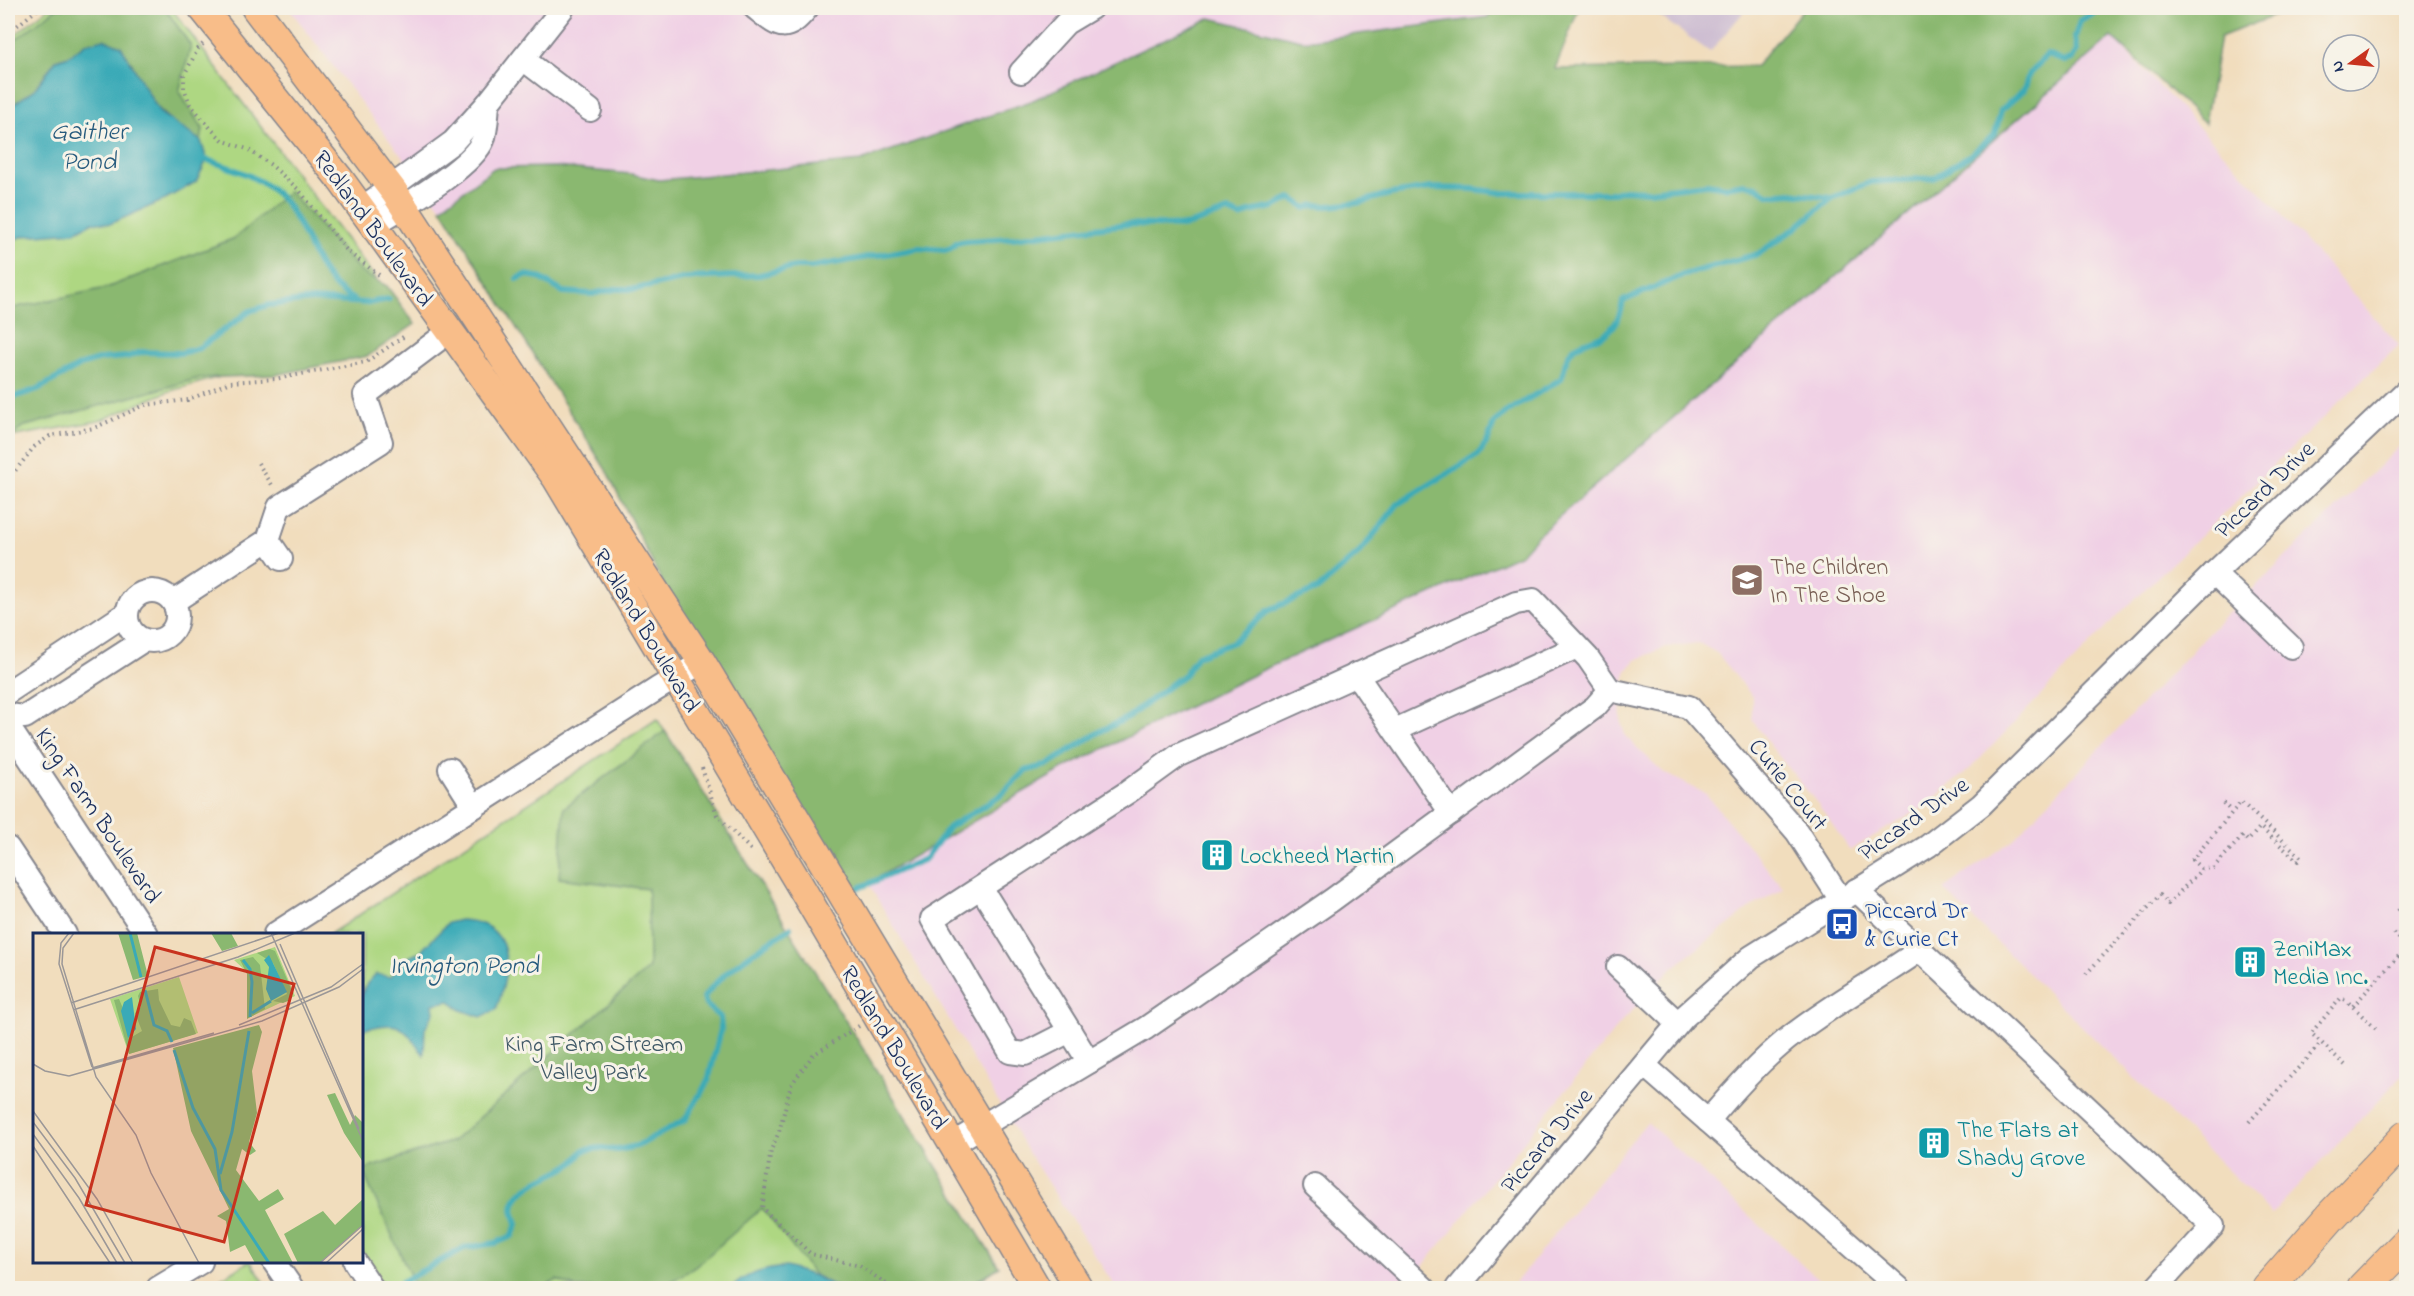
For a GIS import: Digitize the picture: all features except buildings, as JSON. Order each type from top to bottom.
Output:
[{"type":"highway","points":[[2268,1288],[2332,1215],[2406,1137]]},
{"type":"highway","points":[[2363,1288],[2406,1244]]},
{"type":"main road","name":"Redland Boulevard","points":[[202,8],[368,217],[436,333],[556,478],[1037,1288]]},
{"type":"main road","name":"Redland Boulevard","points":[[255,8],[397,197],[702,662],[1079,1288]]},
{"type":"street","points":[[368,217],[397,197],[463,165],[476,153],[484,139],[488,103],[563,8]]},
{"type":"street","points":[[755,8],[779,26],[790,25],[807,8]]},
{"type":"street","points":[[1021,72],[1066,23],[1090,8]]},
{"type":"street","points":[[523,59],[590,110]]},
{"type":"street","points":[[173,602],[268,540],[279,507],[381,442],[365,394],[436,333]]},
{"type":"street","name":"Piccard Drive","points":[[1457,1288],[1678,1023],[1751,957],[1928,846],[1981,805],[2214,573],[2406,391]]},
{"type":"street","points":[[268,540],[281,559]]},
{"type":"street","points":[[2214,573],[2291,647]]},
{"type":"street","points":[[8,692],[127,613],[134,598],[151,591],[167,595],[173,602],[178,617],[171,633],[161,640],[144,640],[25,717],[8,715]]},
{"type":"street","points":[[952,1144],[1146,1028],[1332,900],[1595,707],[1610,690],[1577,647],[1533,600],[1516,603],[1179,755],[1128,792],[932,919],[1010,1052],[1025,1054],[1070,1031]]},
{"type":"street","points":[[127,613],[131,631],[144,640]]},
{"type":"street","points":[[1395,730],[1577,647]]},
{"type":"street","points":[[277,933],[702,662]]},
{"type":"street","points":[[1356,674],[1451,813]]},
{"type":"street","name":"Curie Court","points":[[1610,690],[1689,707],[1849,895],[1920,950],[2213,1226],[2156,1288]]},
{"type":"street","name":"King Farm Boulevard","points":[[8,726],[145,933]]},
{"type":"street","points":[[450,769],[474,807]]},
{"type":"street","points":[[8,848],[64,933]]},
{"type":"street","points":[[981,888],[1089,1062]]},
{"type":"street","points":[[1708,1121],[1755,1067],[1786,1040],[1920,950]]},
{"type":"street","points":[[1618,967],[1678,1023]]},
{"type":"street","points":[[1644,1065],[1899,1288]]},
{"type":"street","points":[[1315,1186],[1424,1288]]},
{"type":"street","points":[[158,1288],[199,1263]]},
{"type":"street","points":[[275,1263],[292,1288]]},
{"type":"street","points":[[356,1263],[372,1288]]},
{"type":"path","points":[[8,33],[39,8]]},
{"type":"path","points":[[198,34],[204,43],[198,49],[184,75],[184,88],[190,104],[224,141],[247,149],[271,165],[292,184],[348,252],[381,276]]},
{"type":"path","points":[[8,480],[34,447],[50,436],[94,429],[145,405],[188,400],[230,382],[275,378],[366,362],[436,333]]},
{"type":"path","points":[[258,463],[283,504]]},
{"type":"path","points":[[701,765],[717,815],[757,856]]},
{"type":"path","points":[[2086,974],[2160,895],[2168,904],[2202,869],[2213,868],[2243,836],[2248,841],[2260,827],[2298,861],[2301,857],[2241,802],[2231,811],[2192,860],[2202,869]]},
{"type":"path","points":[[2223,803],[2231,811]]},
{"type":"path","points":[[2398,911],[2406,902]]},
{"type":"path","points":[[2353,1006],[2406,947],[2394,933]]},
{"type":"path","points":[[2345,1065],[2311,1033],[2341,998],[2353,1006],[2377,1030]]},
{"type":"path","points":[[858,1017],[862,1024],[813,1055],[791,1085],[779,1132],[771,1150],[762,1208],[811,1254],[860,1266],[892,1288]]},
{"type":"path","points":[[2249,1122],[2321,1043]]},
{"type":"shaded area","points":[[289,8],[1531,8],[1493,59],[1031,101],[861,161],[659,180],[631,174],[494,168],[441,208]]},
{"type":"shaded area","points":[[1648,8],[1747,8],[1710,52]]},
{"type":"shaded area","points":[[2112,37],[2263,194],[2399,345],[2117,616],[1972,767],[1922,808],[1850,850],[1818,804],[1769,744],[1752,719],[1752,696],[1717,653],[1699,643],[1666,647],[1636,660],[1627,670],[1620,693],[1621,723],[1626,737],[1663,772],[1706,794],[1783,888],[1750,908],[1670,970],[1618,1026],[1405,1288],[1116,1288],[1028,1152],[868,883],[1063,769],[1265,669],[1521,554],[1537,536]]},
{"type":"shaded area","points":[[2406,440],[2406,1071],[2272,1214],[1943,889],[2014,839],[2217,624]]},
{"type":"shaded area","points":[[1647,1122],[1828,1288],[1511,1288]]},
{"type":"green space","points":[[49,8],[171,8],[404,316],[340,359],[216,378],[167,392],[99,421],[11,437],[8,442],[8,40]]},
{"type":"green space","points":[[57,8],[111,8],[145,12],[165,8],[191,46],[179,92],[203,129],[201,141],[176,125],[158,108],[144,88],[131,62],[85,44],[69,56],[56,60],[34,90],[8,108],[8,45]]},
{"type":"green space","points":[[1495,8],[1579,8],[1555,69],[1756,66],[1804,8],[2294,8],[2220,37],[2205,123],[2112,37],[1537,536],[1521,554],[1265,669],[1063,769],[841,899],[702,662],[606,470],[441,208],[494,168],[556,167],[631,174],[659,180],[861,161],[1031,101],[1210,18],[1305,41],[1488,17]]},
{"type":"green space","points":[[289,191],[362,273],[387,286],[415,324],[368,356],[275,375],[200,378],[22,427],[8,441],[8,309],[106,288],[235,238]]},
{"type":"green space","name":"King Farm Stream Valley Park","points":[[657,719],[999,1267],[968,1288],[384,1288],[363,1254],[363,933],[332,933]]},
{"type":"green space","name":"King Farm Stream Valley Park","points":[[665,731],[999,1267],[965,1288],[838,1288],[815,1276],[762,1208],[695,1267],[661,1288],[577,1288],[557,1280],[543,1288],[416,1288],[363,1170],[453,1141],[649,968],[648,889],[559,878],[564,808]]},
{"type":"green space","points":[[246,1263],[252,1263],[268,1288],[205,1288]]},
{"type":"water","name":"Gaither Pond","points":[[104,39],[121,46],[160,113],[201,141],[207,160],[196,182],[160,202],[110,224],[93,222],[75,232],[24,236],[8,242],[8,108],[34,90],[56,60],[69,56],[85,44]]},
{"type":"water","name":"Irvington Pond","points":[[460,920],[478,923],[491,929],[500,939],[505,951],[506,964],[505,979],[496,1010],[481,1017],[461,1010],[450,1001],[433,1004],[434,1012],[425,1029],[424,1055],[399,1027],[385,1025],[363,1030],[365,987],[376,974],[390,977],[407,958],[420,952],[448,923]]},
{"type":"water","points":[[786,1267],[815,1276],[838,1288],[732,1288],[743,1279],[756,1273]]},
{"type":"waterway","points":[[859,888],[925,859],[949,827],[1000,796],[1025,771],[1047,765],[1101,731],[1127,718],[1185,674],[1197,656],[1233,642],[1269,610],[1318,589],[1360,552],[1398,504],[1478,455],[1488,440],[1494,423],[1505,413],[1561,379],[1567,358],[1573,349],[1605,334],[1613,327],[1619,317],[1623,301],[1683,275],[1758,254],[1797,227],[1832,198],[1871,182],[1934,178],[1970,155],[1995,134],[2001,110],[2024,90],[2029,74],[2047,55],[2065,61],[2072,59],[2077,51],[2075,37],[2080,21],[2104,8]]},
{"type":"waterway","points":[[207,160],[248,175],[276,193],[298,222],[328,278],[338,289],[355,301]]},
{"type":"waterway","points":[[517,279],[525,275],[538,277],[563,292],[592,294],[615,289],[636,289],[687,278],[759,275],[795,267],[812,267],[919,248],[945,250],[956,243],[966,241],[1012,238],[1127,224],[1185,226],[1228,211],[1241,217],[1249,212],[1274,207],[1291,198],[1306,208],[1314,205],[1357,203],[1390,194],[1431,188],[1472,189],[1504,193],[1614,193],[1624,190],[1649,191],[1707,184],[1726,187],[1744,184],[1755,186],[1769,195],[1791,193],[1832,198]]},
{"type":"waterway","points":[[8,399],[38,389],[81,365],[101,359],[127,357],[141,352],[181,353],[199,348],[250,311],[269,305],[313,300],[368,303],[389,299]]},
{"type":"waterway","points":[[402,1282],[464,1248],[496,1243],[512,1236],[517,1224],[513,1210],[520,1193],[568,1166],[584,1150],[601,1148],[617,1150],[637,1146],[685,1120],[708,1081],[721,1029],[720,1017],[706,1005],[704,997],[733,968],[790,928]]},
{"type":"place","name":"The Children In The Shoe","points":[[1747,580]]},
{"type":"place","name":"Lockheed Martin","points":[[1217,855]]},
{"type":"place","name":"Piccard Dr & Curie Ct","points":[[1842,924]]},
{"type":"place","name":"ZeniMax Media Inc.","points":[[2250,962]]},
{"type":"place","name":"The Flats at Shady Grove","points":[[1934,1143]]}]
